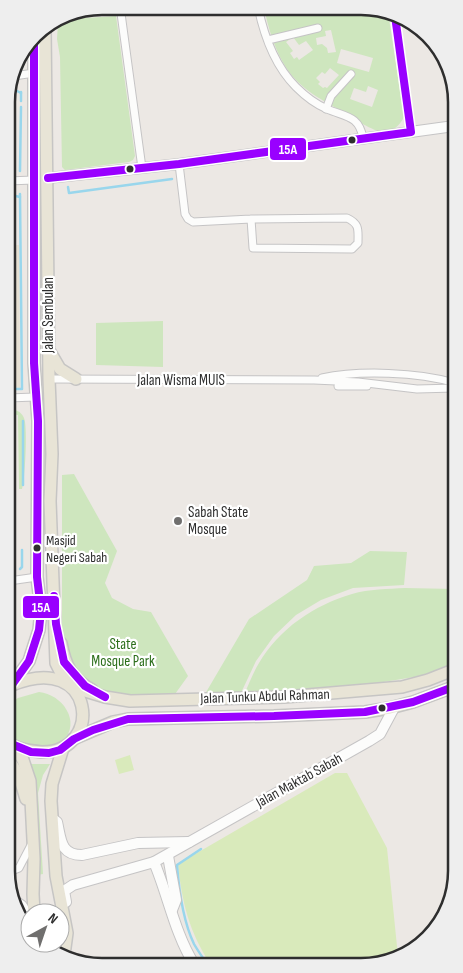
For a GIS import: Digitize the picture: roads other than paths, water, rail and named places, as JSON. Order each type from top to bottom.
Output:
[{"type":"main road","name":"Jalan Sembulan","points":[[45,36],[48,178],[48,348],[52,454],[50,501],[56,663],[62,676],[80,698],[83,711],[80,727],[73,739]]},
{"type":"main road","name":"Jalan Sembulan","points":[[15,680],[29,661],[39,630],[41,610],[37,577],[36,469],[38,421],[34,363],[34,48]]},
{"type":"main road","points":[[33,165],[48,178],[35,195]]},
{"type":"main road","points":[[34,335],[41,324],[49,318]]},
{"type":"main road","points":[[48,348],[60,369],[76,379]]},
{"type":"main road","points":[[34,363],[49,379],[41,390],[41,412],[38,421]]},
{"type":"main road","points":[[37,577],[48,585],[64,662],[85,686],[105,697]]},
{"type":"main road","name":"Jalan Tunku Abdul Rahman","points":[[15,685],[30,680],[53,678],[72,687],[105,697],[130,701],[284,697],[402,687],[448,672]]},
{"type":"main road","name":"Jalan Tunku Abdul Rahman","points":[[73,739],[113,722],[128,719],[340,714],[379,710],[448,689]]},
{"type":"main road","points":[[15,746],[35,752],[55,752],[73,739]]},
{"type":"main road","points":[[60,903],[52,818],[52,784],[63,748]]},
{"type":"main road","points":[[15,749],[23,760],[30,782],[34,840],[33,903]]},
{"type":"main road","points":[[15,768],[32,822]]},
{"type":"main road","points":[[56,876],[57,903]]},
{"type":"main road","points":[[34,879],[39,893],[40,903]]},
{"type":"street","points":[[121,15],[142,168]]},
{"type":"street","points":[[260,15],[268,40],[283,72],[305,95],[326,109],[350,117],[359,125],[363,138]]},
{"type":"street","points":[[396,23],[411,132]]},
{"type":"street","points":[[268,40],[318,28]]},
{"type":"street","points":[[19,75],[34,73]]},
{"type":"street","points":[[326,109],[331,96],[351,74]]},
{"type":"street","points":[[48,178],[179,164],[448,127]]},
{"type":"street","points":[[179,164],[183,204],[188,219],[193,222],[251,219],[347,218],[358,226],[358,243],[352,249],[253,248],[251,219]]},
{"type":"street","points":[[15,181],[34,180]]},
{"type":"street","points":[[314,380],[352,373],[439,378],[448,381]]},
{"type":"street","name":"Jalan Wisma MUIS","points":[[49,379],[314,380]]},
{"type":"street","points":[[314,380],[358,382],[417,389],[448,388]]},
{"type":"street","points":[[15,398],[35,398]]},
{"type":"street","points":[[15,580],[37,577]]},
{"type":"street","name":"Jalan Maktab Sabah","points":[[66,903],[64,891],[73,885],[154,862],[168,856],[357,748],[380,734],[396,706]]},
{"type":"street","name":"Jalan Maktab Sabah","points":[[52,818],[57,822],[61,842],[69,853],[74,855],[144,843],[190,842]]},
{"type":"street","points":[[15,870],[19,868],[34,840]]},
{"type":"street","points":[[144,843],[168,856],[176,900],[172,910]]},
{"type":"street","points":[[154,862],[178,931],[191,958]]},
{"type":"waterway","points":[[16,90],[21,93]]},
{"type":"waterway","points":[[21,92],[21,101]]},
{"type":"waterway","points":[[20,171],[21,107]]},
{"type":"waterway","points":[[68,187],[69,193],[172,179]]},
{"type":"waterway","points":[[15,389],[22,389],[20,194]]},
{"type":"waterway","points":[[15,196],[20,197]]},
{"type":"waterway","points":[[23,421],[23,485]]},
{"type":"waterway","points":[[20,569],[22,567],[22,550]]},
{"type":"waterway","points":[[201,849],[177,865],[184,916],[194,944],[203,958]]},
{"type":"place","name":"Sabah State Mosque","points":[[178,521]]},
{"type":"place","name":"Masjid Negeri Sabah","points":[[37,548]]},
{"type":"park label","name":"State Mosque Park","points":[[123,652]]}]
